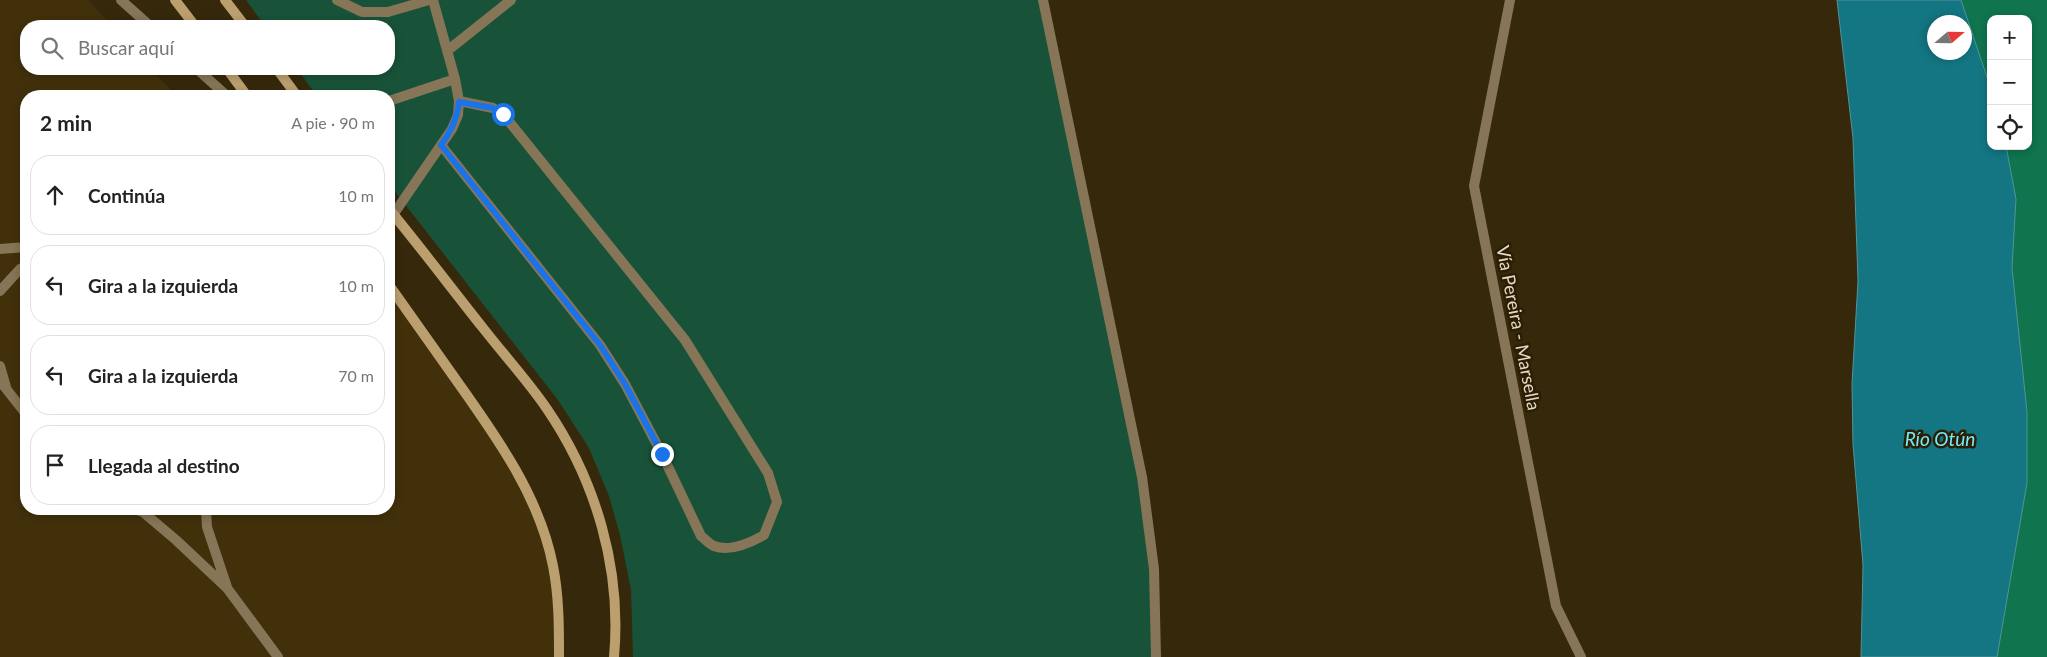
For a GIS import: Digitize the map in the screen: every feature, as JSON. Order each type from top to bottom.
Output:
[{"type":"main road","points":[[175,0],[190,20]]},
{"type":"main road","points":[[226,0],[241,20]]},
{"type":"main road","points":[[231,75],[242,90]]},
{"type":"main road","points":[[281,75],[293,90]]},
{"type":"main road","points":[[395,217],[546,408],[576,456],[595,502],[606,541],[614,593],[614,657]]},
{"type":"main road","points":[[395,294],[497,438],[523,484],[541,524],[553,565],[559,610],[559,657]]},
{"type":"street","points":[[121,0],[143,20]]},
{"type":"street","points":[[337,0],[362,12],[388,12],[431,0],[455,79],[459,102],[458,114],[452,129],[395,207]]},
{"type":"street","points":[[447,51],[511,0]]},
{"type":"street","points":[[1043,0],[1142,477],[1154,568],[1156,657]]},
{"type":"street","name":"Vía Pereira - Marsella","points":[[1510,0],[1474,186],[1556,606],[1581,657]]},
{"type":"street","points":[[204,75],[220,90]]},
{"type":"street","points":[[395,99],[455,79]]},
{"type":"street","points":[[441,145],[600,345],[625,384],[662,454],[701,536],[712,546],[725,548],[751,542],[764,535],[777,502],[768,473],[685,340],[503,114],[493,108],[459,102]]},
{"type":"street","points":[[0,249],[20,247]]},
{"type":"street","points":[[0,290],[20,269]]},
{"type":"street","points":[[0,366],[3,385],[20,406]]},
{"type":"street","points":[[147,515],[227,588],[278,657]]},
{"type":"street","points":[[206,515],[207,527],[227,588]]},
{"type":"shaded area","points":[[0,0],[88,0],[106,20],[20,20],[20,75],[157,75],[171,90],[20,90],[20,515],[395,515],[395,294],[523,484],[553,565],[559,657],[0,657]]},
{"type":"green space","points":[[246,0],[1043,0],[1142,477],[1156,657],[633,657],[631,590],[620,535],[609,496],[589,448],[558,400],[395,192],[395,90],[313,90],[301,75],[395,75],[395,20],[261,20]]},
{"type":"green space","points":[[1911,0],[2047,0],[2047,657],[1928,657]]},
{"type":"water","name":"Río Otún","points":[[1837,0],[1961,0],[1966,15],[1927,15],[1927,60],[1972,60],[1972,33],[1987,77],[1987,150],[2007,150],[2016,199],[2012,268],[2027,412],[2027,483],[1997,657],[1861,657],[1863,565],[1853,444],[1852,384],[1858,281],[1853,138]]},
{"type":"route","points":[[503,114],[493,108],[459,102],[458,114],[452,129],[441,145],[600,345],[625,384],[662,454]]}]
